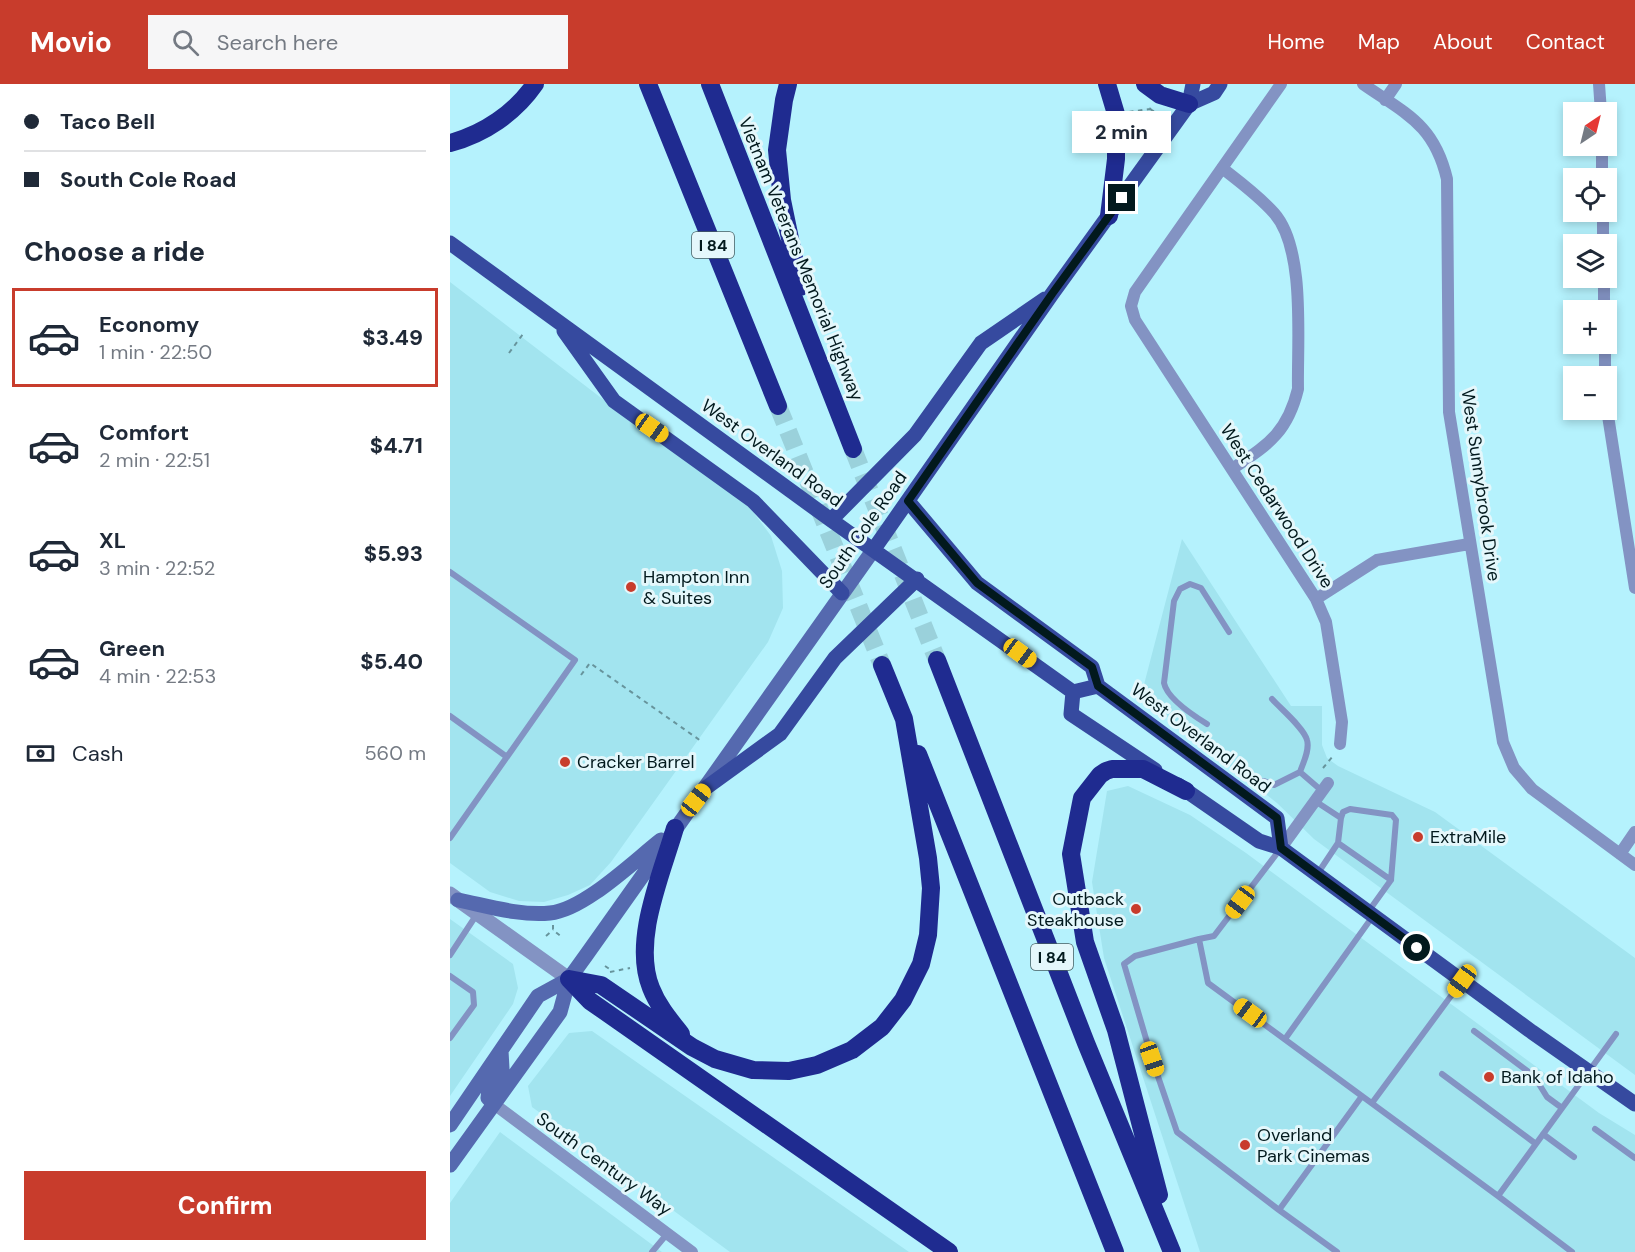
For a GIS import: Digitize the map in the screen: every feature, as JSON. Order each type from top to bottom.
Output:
[{"type":"highway","points":[[450,143],[462,140],[492,125],[520,104],[535,84]]},
{"type":"highway","name":"I 84","points":[[648,84],[778,406]]},
{"type":"highway","name":"Vietnam Veterans Memorial Highway","points":[[710,84],[853,449]]},
{"type":"highway","points":[[788,84],[777,150],[782,200],[809,333]]},
{"type":"highway","points":[[1107,84],[1116,114],[1116,159],[1109,216]]},
{"type":"highway","points":[[1145,84],[1160,95],[1189,104]]},
{"type":"highway","points":[[1175,84],[1189,104]]},
{"type":"highway","name":"I 84","points":[[937,660],[1086,1042],[1173,1252]]},
{"type":"highway","name":"I 84","points":[[882,665],[1115,1252]]},
{"type":"highway","points":[[569,979],[601,985],[692,1047],[723,1062],[753,1070],[789,1071],[810,1067],[843,1055],[867,1040],[887,1022],[914,981],[924,954],[930,919],[931,888],[928,858],[904,719]]},
{"type":"highway","points":[[1173,1252],[1116,1030],[1085,942],[1071,854],[1082,798],[1100,775],[1112,769],[1143,770],[1186,791]]},
{"type":"highway","points":[[675,828],[648,918],[644,959],[649,983],[658,1004],[692,1047]]},
{"type":"highway","points":[[569,979],[590,1001],[950,1252]]},
{"type":"main road","name":"South Cole Road","points":[[450,1165],[560,1012],[569,979],[675,828],[707,787],[1052,294],[1189,104],[1193,84]]},
{"type":"main road","name":"South Cole Road","points":[[1189,104],[1214,93],[1220,84]]},
{"type":"main road","name":"West Overland Road","points":[[450,243],[831,520],[1073,692]]},
{"type":"main road","points":[[831,520],[912,439],[981,343],[1052,294]]},
{"type":"main road","points":[[555,319],[614,401],[753,501],[842,593]]},
{"type":"main road","points":[[908,501],[977,583],[1092,667],[1098,686],[1073,692],[1071,714],[1259,841],[1281,848],[1635,1104]]},
{"type":"main road","points":[[707,787],[780,734],[835,658],[917,579]]},
{"type":"main road","name":"West Overland Road","points":[[1098,686],[1277,818],[1281,848]]},
{"type":"main road","points":[[454,897],[508,910],[552,914],[578,904],[594,894],[675,828]]},
{"type":"main road","name":"South Cole Road","points":[[450,1125],[537,996],[569,979]]},
{"type":"main road","points":[[494,1104],[488,1098],[489,1089],[502,1069],[501,1051]]},
{"type":"street","points":[[1232,470],[1269,443],[1280,431],[1294,405],[1298,388],[1296,270],[1291,243],[1276,215],[1222,168],[1281,84]]},
{"type":"street","name":"West Sunnybrook Drive","points":[[1363,84],[1419,123],[1434,141],[1443,159],[1447,180],[1449,412],[1503,742],[1514,768],[1532,789],[1635,865]]},
{"type":"street","points":[[1385,100],[1396,84]]},
{"type":"street","points":[[1599,84],[1600,102]]},
{"type":"street","name":"West Cedarwood Drive","points":[[1222,168],[1136,292],[1131,306],[1135,320],[1316,599],[1326,622],[1342,722],[1340,744]]},
{"type":"street","points":[[1609,420],[1631,545],[1635,588]]},
{"type":"street","points":[[1316,599],[1377,560],[1469,544]]},
{"type":"street","points":[[1281,848],[1321,792]]},
{"type":"street","points":[[1620,854],[1635,832]]},
{"type":"street","points":[[454,897],[569,979]]},
{"type":"street","name":"South Century Way","points":[[494,1104],[692,1252]]},
{"type":"lane","points":[[450,572],[574,660],[450,838]]},
{"type":"lane","points":[[1207,724],[1195,717],[1169,693],[1164,683],[1174,601],[1180,589],[1190,584],[1201,588],[1229,632]]},
{"type":"lane","points":[[1264,781],[1274,785],[1300,772],[1307,752],[1308,740],[1272,699]]},
{"type":"lane","points":[[450,716],[507,757]]},
{"type":"lane","points":[[1300,772],[1321,792],[1341,818]]},
{"type":"lane","points":[[1285,1039],[1391,880],[1396,820],[1392,815],[1350,809],[1343,812],[1338,843],[1317,874]]},
{"type":"lane","points":[[1338,843],[1391,880]]},
{"type":"lane","points":[[1281,848],[1214,936],[1135,956],[1124,964],[1152,1059],[1177,1132],[1337,1252]]},
{"type":"lane","points":[[450,955],[477,913]]},
{"type":"lane","points":[[1199,939],[1208,982],[1572,1252]]},
{"type":"lane","points":[[450,976],[472,992],[474,1005],[450,1038]]},
{"type":"lane","points":[[1372,1103],[1462,981]]},
{"type":"lane","points":[[1474,1031],[1534,1076],[1546,1097],[1562,1108]]},
{"type":"lane","points":[[1498,1196],[1616,1034]]},
{"type":"lane","points":[[1442,1074],[1536,1144]]},
{"type":"lane","points":[[1280,1209],[1362,1096]]},
{"type":"lane","points":[[1595,1130],[1635,1158]]},
{"type":"lane","points":[[1543,1134],[1574,1157]]},
{"type":"lane","points":[[652,1252],[667,1234]]},
{"type":"path","points":[[1150,109],[1154,104]]},
{"type":"path","points":[[1128,112],[1150,109],[1155,112]]},
{"type":"path","points":[[509,352],[523,334]]},
{"type":"path","points":[[581,675],[590,663],[701,741]]},
{"type":"path","points":[[1181,714],[1194,737],[1192,740]]},
{"type":"path","points":[[1323,768],[1333,756]]},
{"type":"path","points":[[546,936],[553,930],[554,917]]},
{"type":"path","points":[[553,930],[563,938]]},
{"type":"path","points":[[605,966],[610,970],[636,968]]},
{"type":"path","points":[[607,977],[610,970]]},
{"type":"shaded area","points":[[450,282],[613,407],[748,505],[771,536],[782,571],[783,608],[768,642],[611,862],[590,885],[544,902],[519,901],[490,892],[450,863]]},
{"type":"shaded area","points":[[1182,539],[1291,706],[1322,706],[1322,745],[1327,758],[1338,766],[1435,812],[1635,958],[1635,1075],[1314,839],[1277,803],[1141,696]]},
{"type":"shaded area","points":[[1128,786],[1190,815],[1246,853],[1599,1113],[1635,1135],[1635,1252],[1200,1252],[1104,958],[1092,882],[1107,791]]},
{"type":"shaded area","points":[[450,919],[513,964],[518,988],[513,1004],[450,1096]]},
{"type":"shaded area","points":[[592,1031],[909,1252],[730,1252],[532,1107],[528,1086],[569,1033]]},
{"type":"shaded area","points":[[500,1132],[662,1252],[450,1252],[450,1203]]},
{"type":"tunnel","points":[[778,406],[882,665]]},
{"type":"tunnel","points":[[853,449],[937,660]]},
{"type":"place","name":"Hampton Inn & Suites","points":[[631,587]]},
{"type":"place","name":"Cracker Barrel","points":[[565,762]]},
{"type":"place","name":"ExtraMile","points":[[1418,837]]},
{"type":"place","name":"Outback Steakhouse","points":[[1136,909]]},
{"type":"place","name":"Bank of Idaho","points":[[1489,1077]]},
{"type":"place","name":"Overland Park Cinemas","points":[[1245,1145]]},
{"type":"route","points":[[1122,198],[908,501],[977,583],[1092,667],[1098,686],[1277,818],[1281,848],[1417,948]]}]
